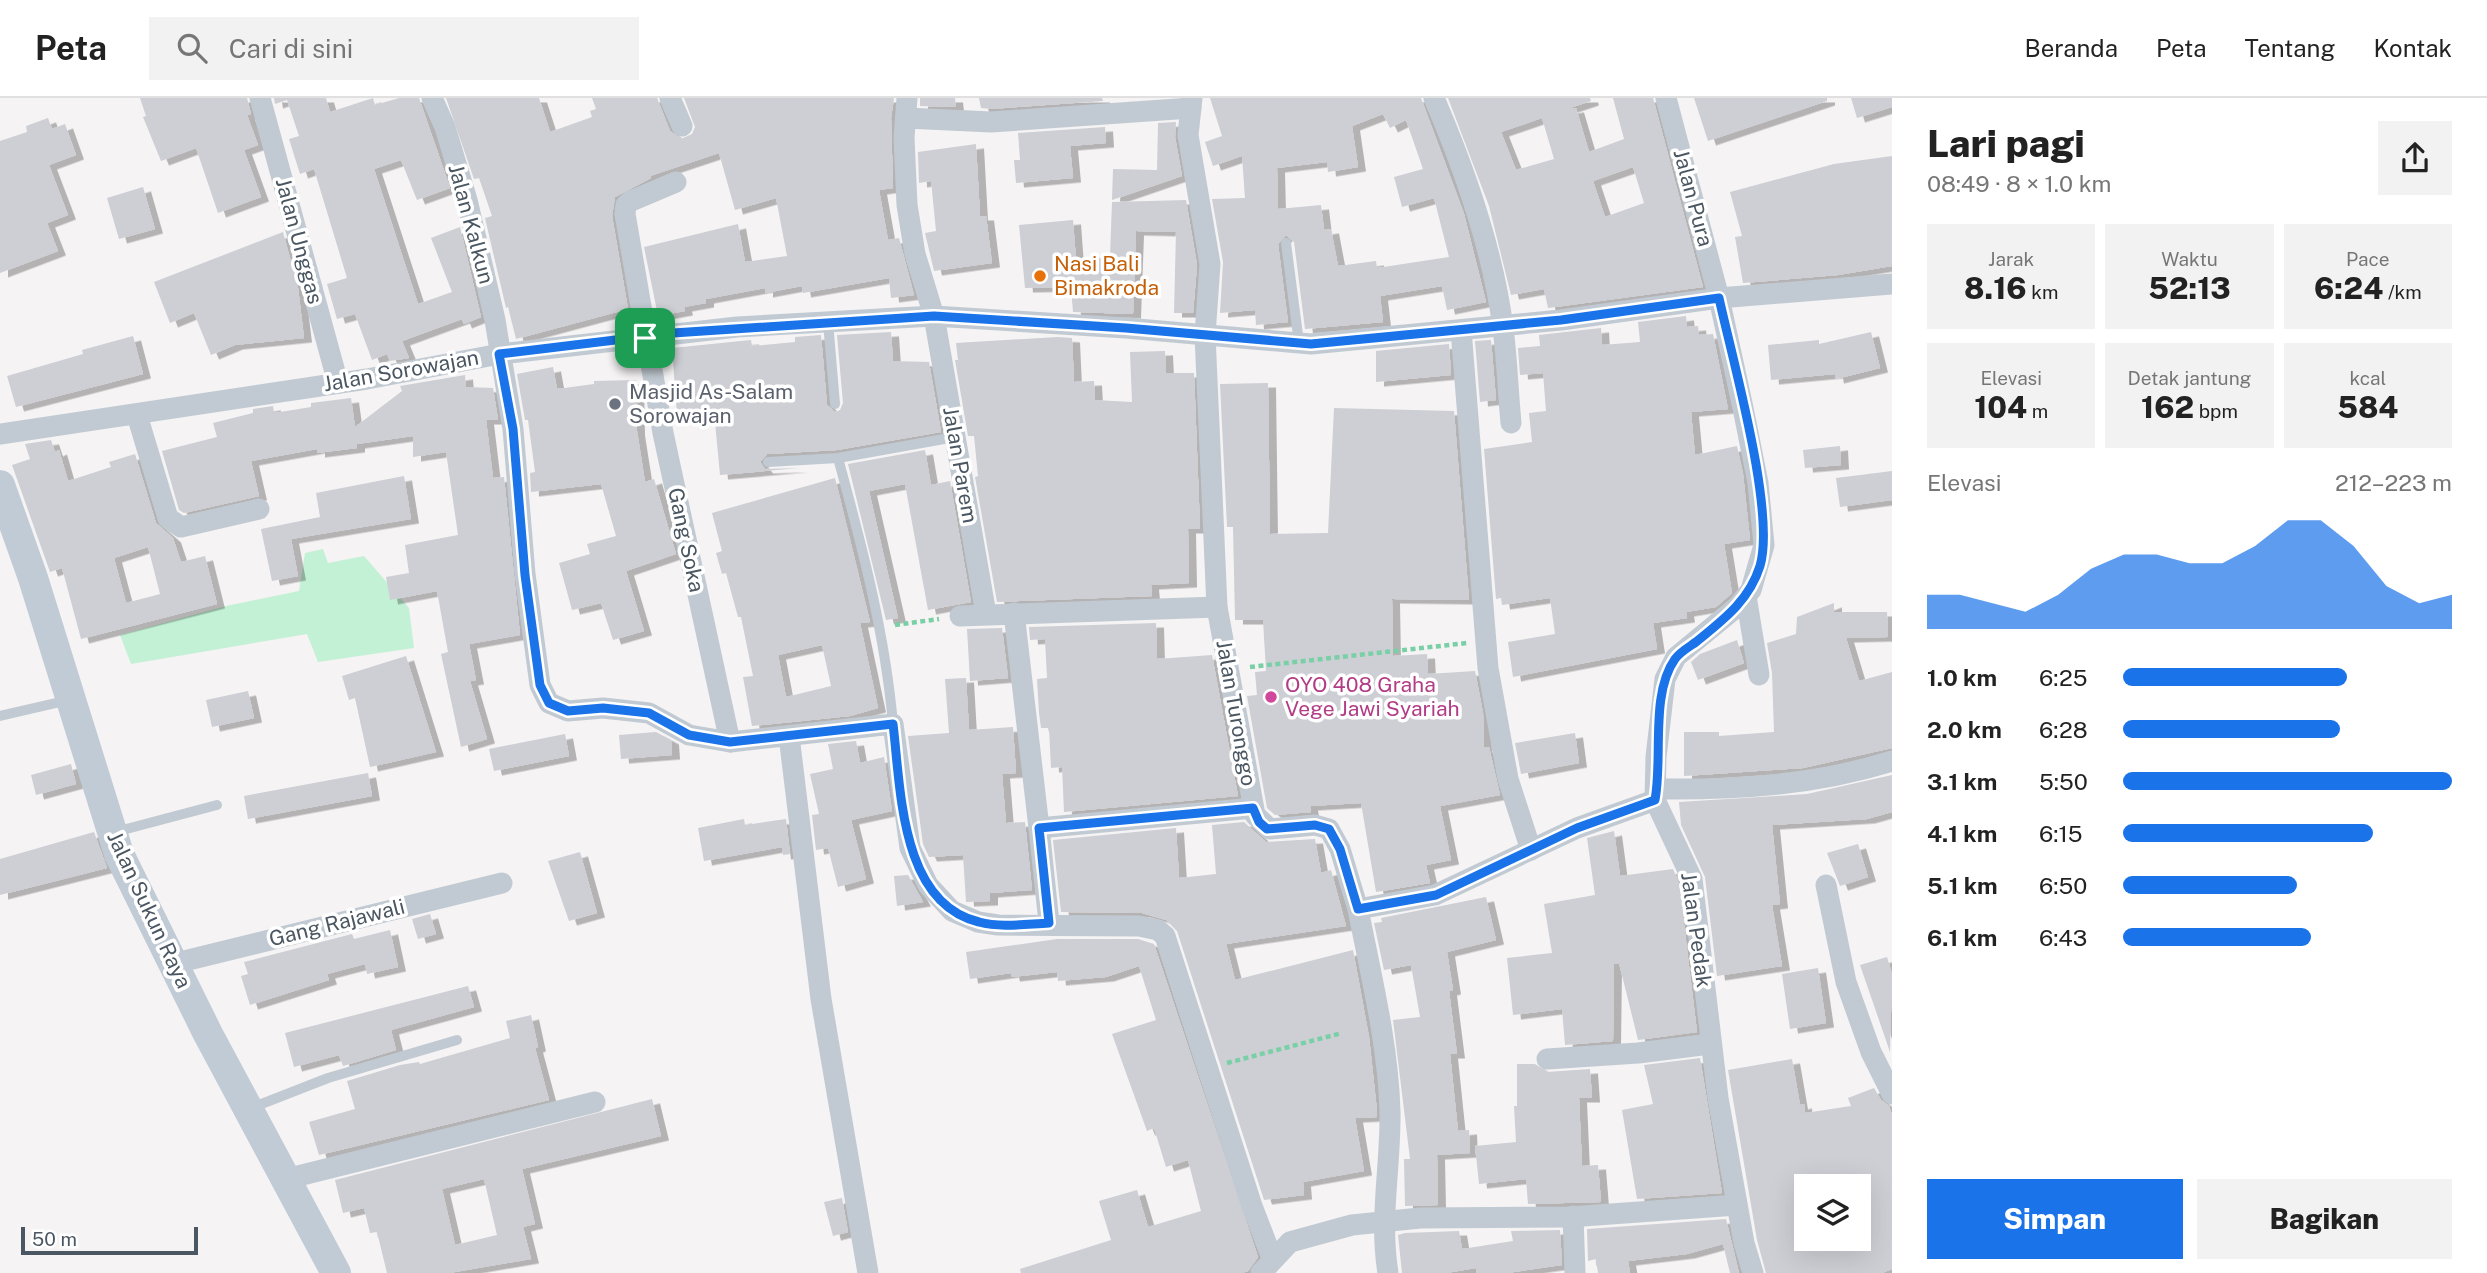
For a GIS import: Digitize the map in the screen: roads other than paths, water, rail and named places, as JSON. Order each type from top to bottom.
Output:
[{"type":"street","name":"Jalan Unggas","points":[[260,98],[338,383]]},
{"type":"street","name":"Jalan Kalkun","points":[[432,98],[445,127],[467,200],[495,320],[513,429],[525,575],[540,685],[549,703],[568,711],[603,708],[649,713],[689,735],[730,742],[893,724]]},
{"type":"street","points":[[670,98],[682,127]]},
{"type":"street","points":[[1434,98],[1467,178],[1503,326],[1511,423]]},
{"type":"street","name":"Jalan Pura","points":[[1666,98],[1719,298]]},
{"type":"street","points":[[907,108],[991,122],[1192,103]]},
{"type":"street","name":"Jalan Turonggo","points":[[1192,103],[1188,135],[1210,264],[1205,335],[1217,607],[1253,808],[1259,822],[1267,829],[1315,825],[1329,829],[1340,849],[1358,909]]},
{"type":"street","name":"Jalan Parem","points":[[907,108],[904,138],[907,205],[915,254],[934,316],[986,614]]},
{"type":"street","name":"Gang Soka","points":[[676,182],[626,205],[625,214],[645,338],[730,742]]},
{"type":"street","name":"Jalan Sorowajan","points":[[0,434],[338,383],[499,354],[673,333],[934,316],[1299,343],[1503,326],[1719,298],[1892,284]]},
{"type":"street","name":"Jalan Pedak","points":[[1719,298],[1758,483],[1764,545],[1760,565],[1746,596],[1676,657],[1665,679],[1656,757],[1656,795],[1692,879],[1710,1045],[1737,1205],[1753,1273]]},
{"type":"street","points":[[1461,330],[1488,668],[1508,779],[1531,850]]},
{"type":"street","points":[[138,415],[169,518],[174,524],[181,527],[259,509]]},
{"type":"street","name":"Jalan Sukun Raya","points":[[0,485],[33,578],[112,833],[172,964],[247,1110],[336,1273]]},
{"type":"street","points":[[1746,596],[1759,674]]},
{"type":"street","points":[[960,616],[1217,607]]},
{"type":"street","points":[[1014,613],[1049,923]]},
{"type":"street","points":[[893,724],[910,848],[928,886],[952,911],[978,922],[1139,926],[1158,930],[1165,936],[1252,1206],[1267,1266]]},
{"type":"street","points":[[789,736],[821,999],[868,1273]]},
{"type":"street","points":[[1388,1273],[1384,1221],[1390,1114],[1387,1059],[1358,909],[1436,895],[1577,828],[1656,795],[1845,776],[1892,761]]},
{"type":"street","points":[[1039,828],[1253,808]]},
{"type":"street","name":"Gang Rajawali","points":[[172,964],[502,883]]},
{"type":"street","points":[[1826,885],[1846,982],[1886,1067],[1892,1094]]},
{"type":"street","points":[[1547,1059],[1710,1045]]},
{"type":"street","points":[[286,1179],[595,1102]]},
{"type":"street","points":[[1267,1266],[1290,1242],[1321,1232],[1384,1221],[1573,1216],[1737,1205]]},
{"type":"street","points":[[1573,1216],[1575,1273]]},
{"type":"lane","points":[[1286,243],[1299,343]]},
{"type":"lane","points":[[828,322],[835,404]]},
{"type":"lane","points":[[768,462],[838,458],[955,438]]},
{"type":"lane","points":[[838,458],[853,507],[881,627],[893,724]]},
{"type":"lane","points":[[0,716],[70,700]]},
{"type":"lane","points":[[112,833],[217,806]]},
{"type":"lane","points":[[247,1110],[328,1078],[457,1040]]},
{"type":"place","name":"Nasi Bali Bimakroda","points":[[1040,276]]},
{"type":"place","name":"Masjid As-Salam Sorowajan","points":[[615,404]]},
{"type":"place","name":"OYO 408 Graha Vege Jawi Syariah","points":[[1271,697]]}]
